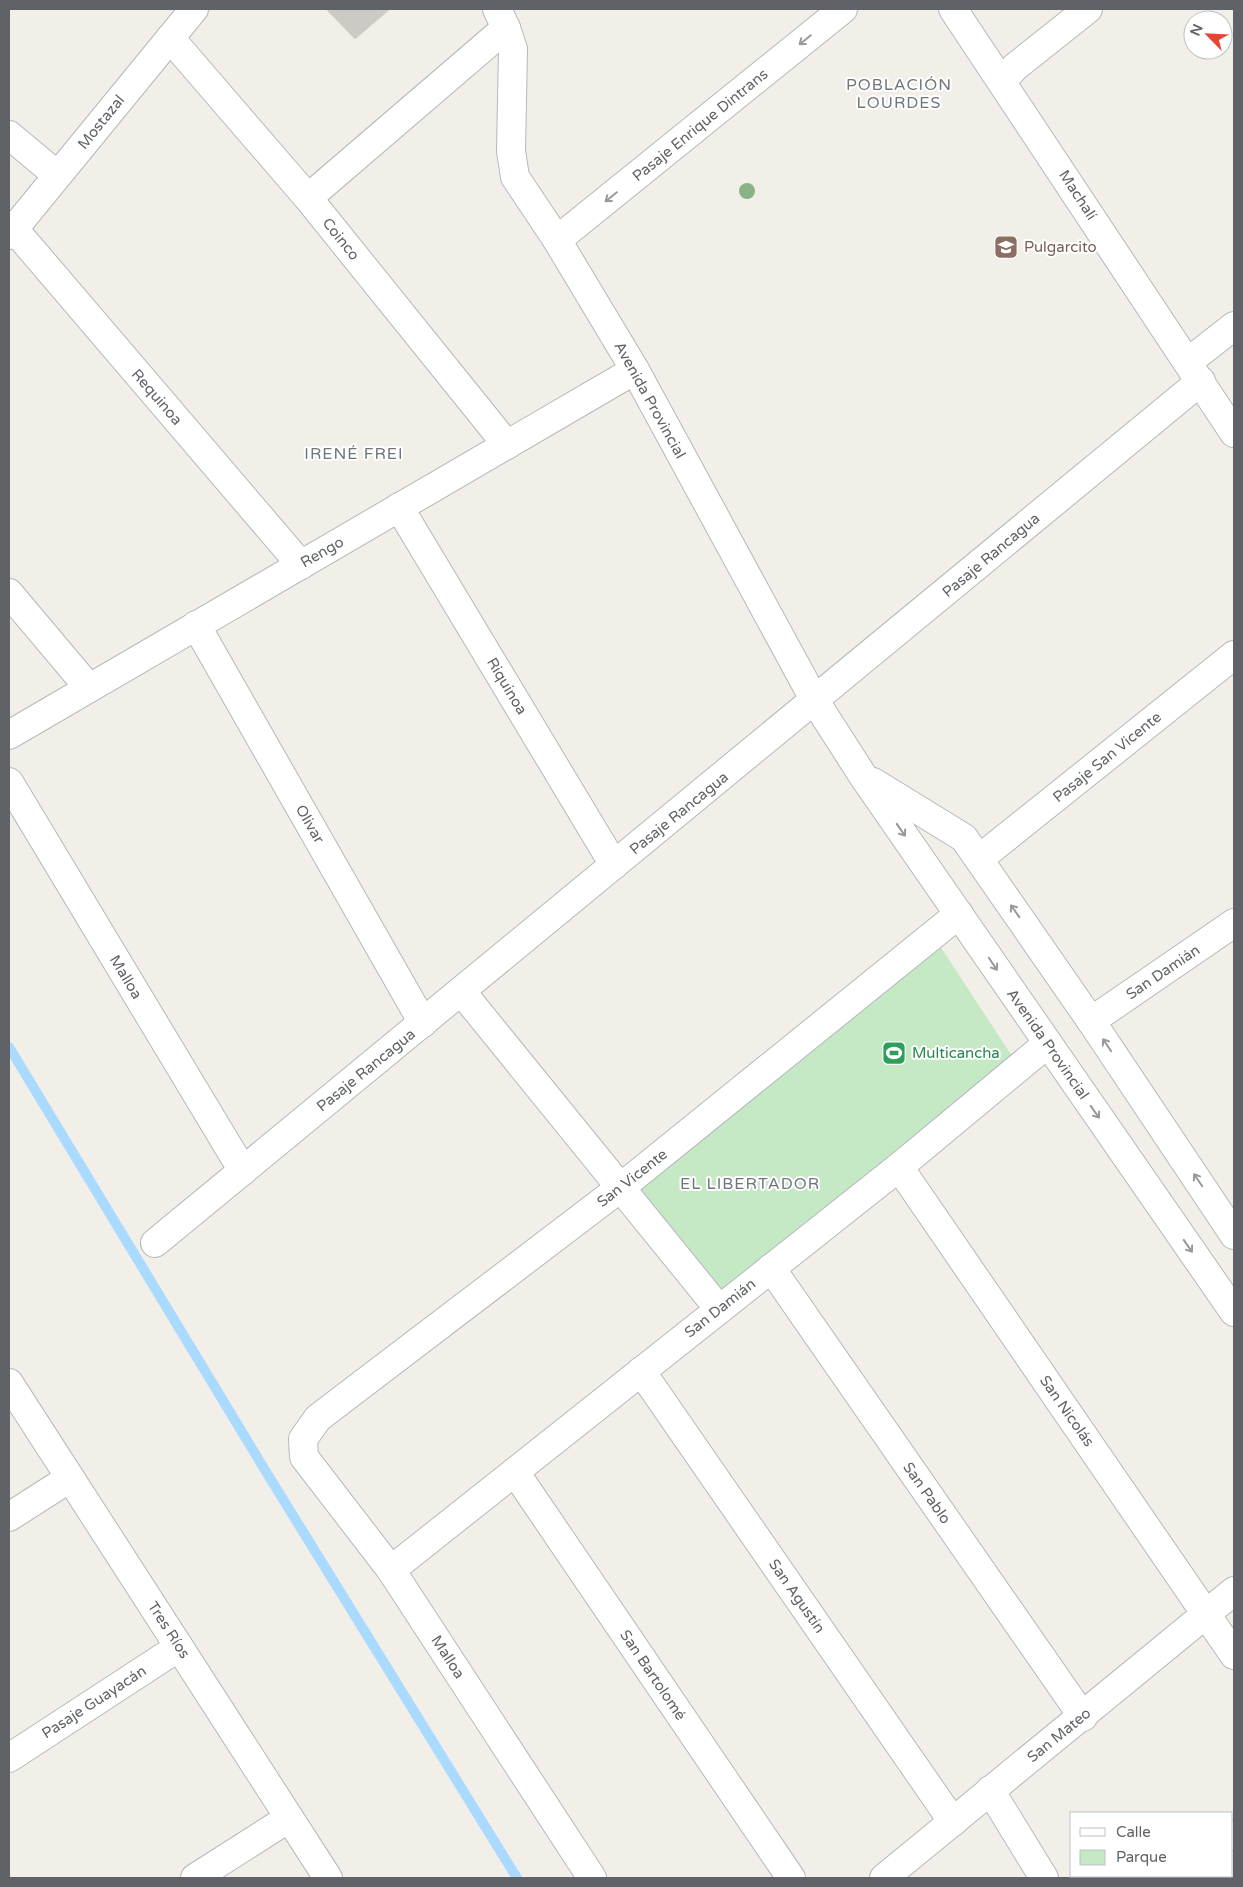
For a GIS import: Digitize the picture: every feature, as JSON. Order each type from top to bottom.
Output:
[{"type":"street","name":"Mostazal","points":[[11,232],[194,9]]},
{"type":"street","name":"Pasaje Enrique Dintrans","points":[[557,240],[843,9]]},
{"type":"street","name":"Machalí","points":[[953,9],[1002,80],[1234,433]]},
{"type":"street","points":[[1002,80],[1015,67],[1088,9]]},
{"type":"street","name":"Avenida Provincial","points":[[502,18],[513,49],[512,163],[515,177],[557,240],[635,370],[815,702],[1047,1044],[1234,1312]]},
{"type":"street","points":[[308,198],[502,18]]},
{"type":"street","name":"Coinco","points":[[170,38],[308,198],[506,445]]},
{"type":"street","points":[[9,135],[57,175]]},
{"type":"street","name":"Requinoa","points":[[11,232],[301,565]]},
{"type":"street","name":"Pasaje Rancagua","points":[[155,1243],[815,702],[1194,372],[1234,326]]},
{"type":"street","name":"Rengo","points":[[9,735],[635,370]]},
{"type":"street","name":"Riquinoa","points":[[399,507],[614,865]]},
{"type":"street","points":[[9,593],[89,688]]},
{"type":"street","name":"Olivar","points":[[196,625],[423,1023]]},
{"type":"street","name":"Pasaje San Vicente","points":[[980,859],[1234,655]]},
{"type":"street","name":"Avenida Provincial","points":[[864,776],[964,838],[1091,1020],[1234,1235]]},
{"type":"street","name":"Malloa","points":[[9,782],[243,1171]]},
{"type":"street","name":"San Vicente","points":[[303,1438],[318,1418],[620,1188],[959,914]]},
{"type":"street","name":"San Damián","points":[[1091,1020],[1234,923]]},
{"type":"street","points":[[461,992],[719,1309]]},
{"type":"street","name":"San Damián","points":[[391,1570],[899,1167],[1047,1044]]},
{"type":"street","name":"San Nicolás","points":[[899,1167],[1234,1655]]},
{"type":"street","name":"San Pablo","points":[[771,1268],[1083,1717]]},
{"type":"street","name":"San Agustín","points":[[641,1371],[953,1822]]},
{"type":"street","name":"Tres Ríos","points":[[9,1383],[328,1878]]},
{"type":"street","name":"Malloa","points":[[303,1438],[304,1457],[391,1570],[592,1878]]},
{"type":"street","name":"San Bartolomé","points":[[515,1472],[791,1878]]},
{"type":"street","points":[[9,1517],[70,1478]]},
{"type":"street","name":"San Mateo","points":[[884,1878],[990,1790],[1083,1717],[1206,1612],[1234,1591]]},
{"type":"street","name":"Pasaje Guayacán","points":[[9,1758],[179,1647]]},
{"type":"street","points":[[990,1790],[1044,1878]]},
{"type":"street","points":[[196,1878],[289,1818]]},
{"type":"green space","points":[[940,946],[1012,1056],[721,1296],[640,1189]]},
{"type":"building","points":[[326,9],[390,9],[355,39]]},
{"type":"waterway","points":[[9,1047],[268,1475],[517,1878]]},
{"type":"place","name":"Pulgarcito","points":[[1006,247]]},
{"type":"place","name":"Multicancha","points":[[894,1053]]},
{"type":"district","name":"POBLACIÓN LOURDES","points":[[899,93]]},
{"type":"district","name":"IRENÉ FREI","points":[[354,453]]},
{"type":"district","name":"EL LIBERTADOR","points":[[750,1183]]}]
